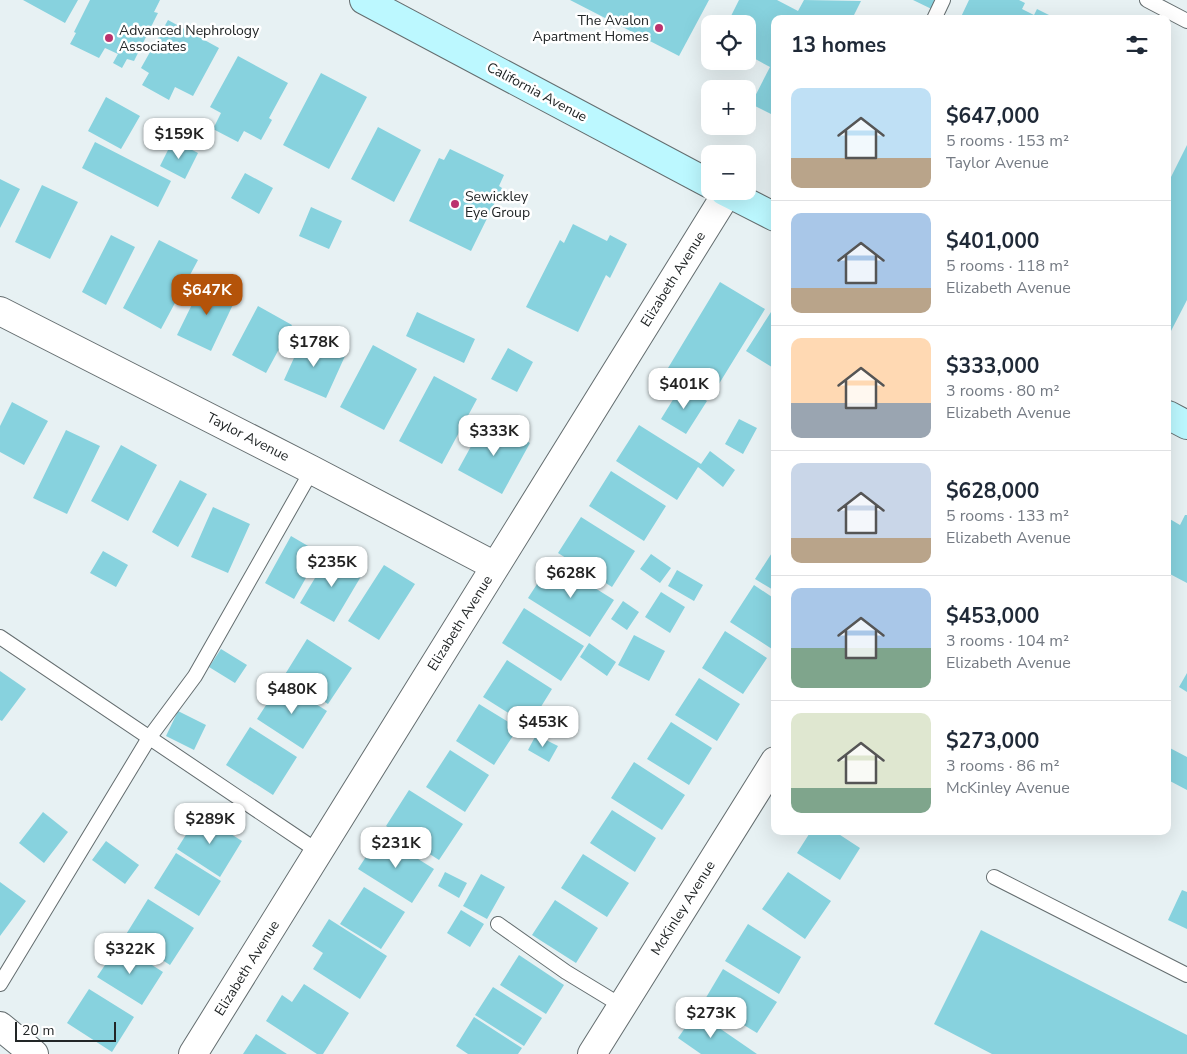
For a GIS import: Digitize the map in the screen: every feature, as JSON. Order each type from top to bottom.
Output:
[{"type":"street","name":"California Avenue","points":[[364,0],[701,179]]},
{"type":"street","name":"Elizabeth Avenue","points":[[193,1054],[495,566],[713,200]]},
{"type":"street","name":"California Avenue","points":[[742,200],[771,215]]},
{"type":"street","name":"Taylor Avenue","points":[[0,311],[312,470],[495,566]]},
{"type":"street","points":[[1171,417],[1187,425]]},
{"type":"street","name":"McKinley Avenue","points":[[592,1054],[771,767]]},
{"type":"street","points":[[0,1026],[34,1054]]},
{"type":"lane","points":[[936,15],[943,0]]},
{"type":"lane","points":[[1146,0],[1187,20]]},
{"type":"lane","points":[[0,984],[149,738],[195,676],[312,470]]},
{"type":"lane","points":[[0,638],[319,852]]},
{"type":"lane","points":[[994,877],[1187,975]]},
{"type":"lane","points":[[498,924],[566,972],[622,1006]]},
{"type":"building","points":[[23,0],[78,0],[65,23]]},
{"type":"building","name":"Advanced Nephrology Associates","points":[[90,0],[160,0],[154,12],[158,13],[134,61],[127,59],[122,68],[113,63],[118,54],[105,48],[99,58],[70,44]]},
{"type":"building","name":"The Avalon Apartment Homes","points":[[570,0],[709,0],[679,56]]},
{"type":"building","points":[[739,0],[777,0],[798,11],[804,0],[861,1],[854,15],[771,15],[771,114],[756,106],[756,94],[770,67],[756,59],[756,15],[732,15]]},
{"type":"building","points":[[913,0],[951,0],[944,15]]},
{"type":"building","points":[[969,0],[1019,0],[1025,3],[1022,9],[1034,15],[962,15]]},
{"type":"building","points":[[1037,9],[1049,15],[1034,15]]},
{"type":"building","points":[[168,20],[219,48],[193,96],[175,87],[169,100],[142,85],[149,73],[141,68]]},
{"type":"building","points":[[238,56],[288,83],[269,118],[272,120],[261,140],[244,131],[238,142],[213,129],[221,113],[210,107]]},
{"type":"building","points":[[321,73],[367,97],[329,169],[283,145]]},
{"type":"building","points":[[106,97],[140,116],[121,149],[88,131]]},
{"type":"building","points":[[378,127],[421,150],[394,202],[351,179]]},
{"type":"building","points":[[173,140],[198,153],[185,179],[160,166]]},
{"type":"building","points":[[95,142],[171,181],[158,207],[82,168]]},
{"type":"building","points":[[1187,145],[1187,300],[1171,331],[1171,177]]},
{"type":"building","name":"Sewickley Eye Group","points":[[450,149],[504,175],[499,186],[502,188],[471,251],[409,221],[439,158],[444,160]]},
{"type":"building","points":[[245,173],[273,188],[259,214],[231,198]]},
{"type":"building","points":[[0,179],[20,189],[0,228]]},
{"type":"building","points":[[42,185],[78,202],[50,259],[15,242]]},
{"type":"building","points":[[311,207],[342,221],[329,249],[299,236]]},
{"type":"building","points":[[573,224],[607,241],[610,235],[627,244],[610,278],[606,275],[578,332],[526,307],[560,240],[564,243]]},
{"type":"building","points":[[111,235],[135,247],[106,305],[82,292]]},
{"type":"building","points":[[159,240],[198,260],[161,329],[123,308]]},
{"type":"building","points":[[204,280],[237,296],[211,351],[177,335]]},
{"type":"building","points":[[720,282],[765,309],[709,400],[665,373]]},
{"type":"building","points":[[258,306],[292,325],[266,373],[232,355]]},
{"type":"building","points":[[417,312],[475,339],[464,363],[406,336]]},
{"type":"building","points":[[771,312],[771,367],[746,351]]},
{"type":"building","points":[[303,338],[345,356],[326,398],[284,380]]},
{"type":"building","points":[[373,345],[417,369],[384,430],[340,407]]},
{"type":"building","points":[[508,348],[533,362],[517,392],[491,379]]},
{"type":"building","points":[[434,376],[477,399],[442,464],[399,441]]},
{"type":"building","points":[[682,385],[707,401],[686,434],[661,419]]},
{"type":"building","points":[[12,402],[48,421],[24,465],[0,452],[0,426]]},
{"type":"building","points":[[486,419],[530,443],[502,494],[458,470]]},
{"type":"building","points":[[739,419],[757,428],[743,454],[725,444]]},
{"type":"building","points":[[639,425],[701,464],[710,451],[735,470],[723,487],[698,467],[677,500],[616,461]]},
{"type":"building","points":[[66,430],[100,446],[67,514],[33,498]]},
{"type":"building","points":[[121,445],[157,465],[128,521],[91,501]]},
{"type":"building","points":[[611,471],[666,506],[644,541],[589,506]]},
{"type":"building","points":[[180,480],[207,494],[178,547],[152,532]]},
{"type":"building","points":[[213,507],[250,524],[228,573],[191,557]]},
{"type":"building","points":[[1185,515],[1187,515],[1187,583],[1171,575],[1171,520],[1180,525]]},
{"type":"building","points":[[581,517],[635,551],[612,587],[558,553]]},
{"type":"building","points":[[291,536],[320,553],[294,599],[265,583]]},
{"type":"building","points":[[103,551],[128,565],[116,587],[90,573]]},
{"type":"building","points":[[330,553],[363,573],[334,622],[300,603]]},
{"type":"building","points":[[651,554],[671,568],[660,583],[640,569]]},
{"type":"building","points":[[771,554],[771,589],[755,579]]},
{"type":"building","points":[[552,561],[614,600],[590,637],[528,598]]},
{"type":"building","points":[[384,565],[415,584],[379,640],[348,621]]},
{"type":"building","points":[[677,570],[703,585],[694,601],[668,586]]},
{"type":"building","points":[[754,585],[771,596],[771,648],[730,622]]},
{"type":"building","points":[[661,592],[685,607],[670,633],[645,617]]},
{"type":"building","points":[[623,601],[639,612],[627,630],[611,619]]},
{"type":"building","points":[[524,608],[584,646],[561,681],[502,643]]},
{"type":"building","points":[[725,631],[767,658],[743,694],[702,668]]},
{"type":"building","points":[[634,635],[665,651],[649,681],[618,665]]},
{"type":"building","points":[[307,639],[352,668],[328,704],[284,676]]},
{"type":"building","points":[[589,643],[616,662],[607,676],[580,657]]},
{"type":"building","points":[[221,649],[247,665],[235,683],[209,667]]},
{"type":"building","points":[[507,660],[552,689],[529,726],[483,697]]},
{"type":"building","points":[[0,671],[26,689],[2,721],[0,720]]},
{"type":"building","points":[[1187,673],[1187,692],[1179,687]]},
{"type":"building","points":[[699,678],[740,704],[717,741],[675,715]]},
{"type":"building","points":[[281,682],[327,711],[303,749],[257,719]]},
{"type":"building","points":[[479,704],[518,728],[494,765],[456,741]]},
{"type":"building","points":[[178,711],[206,725],[194,750],[166,736]]},
{"type":"building","points":[[671,722],[712,748],[689,785],[647,759]]},
{"type":"building","points":[[250,727],[297,757],[273,795],[226,765]]},
{"type":"building","points":[[536,735],[558,746],[549,762],[528,750]]},
{"type":"building","points":[[1171,749],[1187,757],[1187,790],[1171,782]]},
{"type":"building","points":[[450,750],[489,775],[465,812],[426,787]]},
{"type":"building","points":[[634,762],[685,795],[662,830],[611,798]]},
{"type":"building","points":[[409,790],[463,824],[439,860],[386,826]]},
{"type":"building","points":[[612,810],[656,838],[635,872],[590,843]]},
{"type":"building","points":[[43,812],[68,832],[44,863],[19,843]]},
{"type":"building","points":[[199,814],[242,841],[220,877],[177,849]]},
{"type":"building","points":[[380,835],[434,869],[412,903],[358,869]]},
{"type":"building","points":[[808,835],[840,835],[860,848],[840,880],[797,853]]},
{"type":"building","points":[[106,841],[139,865],[125,884],[92,860]]},
{"type":"building","points":[[176,853],[221,881],[199,916],[154,888]]},
{"type":"building","points":[[583,854],[629,883],[607,917],[561,888]]},
{"type":"building","points":[[445,872],[467,883],[459,898],[438,886]]},
{"type":"building","points":[[788,872],[831,901],[805,939],[762,909]]},
{"type":"building","points":[[481,874],[505,887],[487,919],[463,906]]},
{"type":"building","points":[[0,882],[26,901],[0,936]]},
{"type":"building","points":[[364,887],[405,912],[381,949],[340,924]]},
{"type":"building","points":[[1182,890],[1187,892],[1187,929],[1168,920]]},
{"type":"building","points":[[148,899],[194,928],[170,965],[125,936]]},
{"type":"building","points":[[555,900],[598,928],[576,963],[532,935]]},
{"type":"building","points":[[461,910],[484,924],[470,947],[447,933]]},
{"type":"building","points":[[329,919],[387,956],[360,999],[313,969],[323,953],[312,946]]},
{"type":"building","points":[[748,924],[801,957],[779,994],[725,961]]},
{"type":"building","points":[[981,930],[1187,1035],[1187,1054],[992,1054],[934,1024]]},
{"type":"building","points":[[119,944],[163,972],[142,1005],[97,977]]},
{"type":"building","points":[[519,955],[564,985],[546,1014],[500,985]]},
{"type":"building","points":[[723,969],[777,1002],[757,1033],[704,1001]]},
{"type":"building","points":[[304,984],[349,1013],[323,1054],[317,1054],[266,1021],[282,995],[292,1002]]},
{"type":"building","points":[[493,987],[542,1018],[524,1046],[475,1015]]},
{"type":"building","points":[[89,989],[134,1017],[112,1052],[67,1023]]},
{"type":"building","points":[[696,1012],[757,1054],[701,1054],[678,1038]]},
{"type":"building","points":[[474,1017],[522,1048],[518,1054],[468,1054],[456,1046]]},
{"type":"building","points":[[256,1034],[287,1054],[243,1054]]},
{"type":"place","name":"The Avalon Apartment Homes","points":[[659,28]]},
{"type":"place","name":"Advanced Nephrology Associates","points":[[109,38]]},
{"type":"place","name":"Sewickley Eye Group","points":[[455,204]]}]
